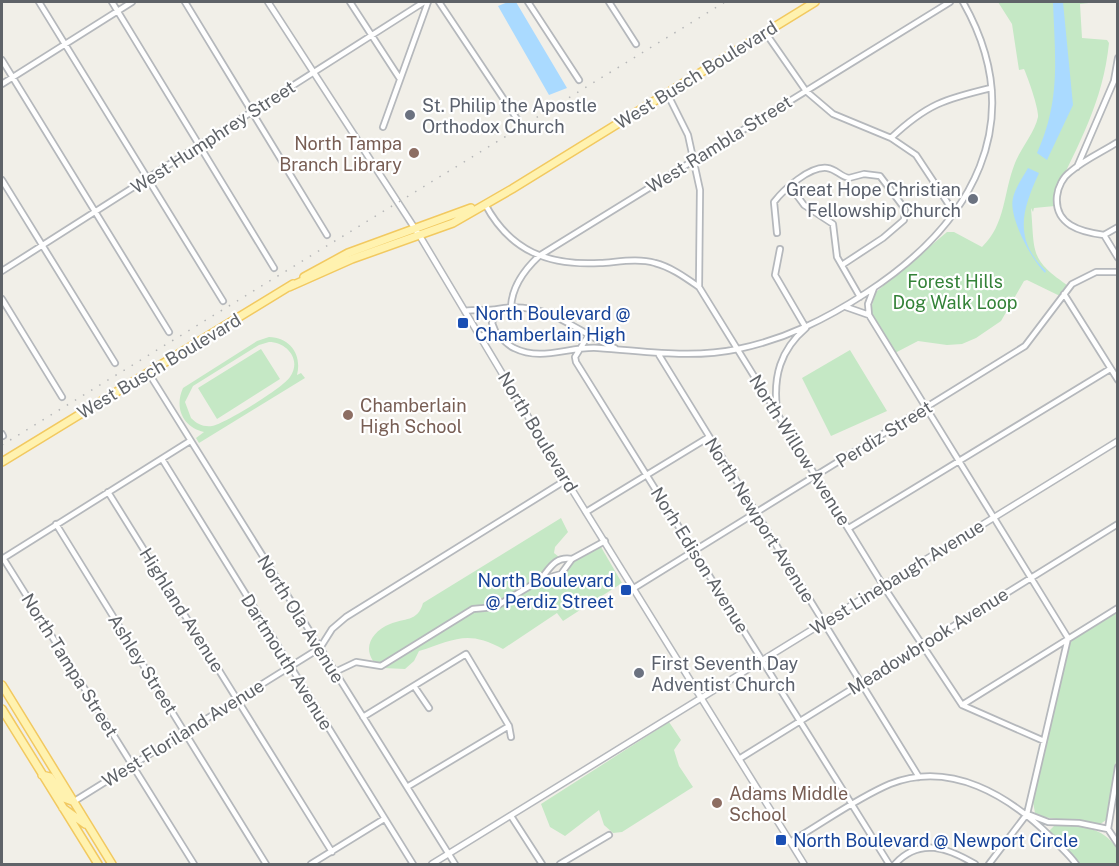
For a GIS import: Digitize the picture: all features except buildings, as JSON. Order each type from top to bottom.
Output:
[{"type":"main road","name":"West Busch Boulevard","points":[[289,287],[352,259],[453,223],[814,2]]},
{"type":"main road","name":"West Busch Boulevard","points":[[2,464],[321,266],[348,253],[485,204]]},
{"type":"main road","points":[[2,685],[112,864]]},
{"type":"main road","points":[[2,709],[98,864]]},
{"type":"main road","points":[[42,775],[51,777],[64,798],[73,802]]},
{"type":"main road","points":[[63,808],[89,827]]},
{"type":"street","points":[[39,2],[223,301]]},
{"type":"street","points":[[112,2],[274,268]]},
{"type":"street","points":[[2,84],[132,2]]},
{"type":"street","points":[[185,2],[327,235]]},
{"type":"street","name":"North Boulevard","points":[[268,2],[420,236],[566,480],[804,864]]},
{"type":"street","points":[[350,2],[400,79]]},
{"type":"street","points":[[383,127],[426,2]]},
{"type":"street","name":"West Humphrey Street","points":[[2,271],[426,2]]},
{"type":"street","points":[[439,2],[517,119]]},
{"type":"street","points":[[528,2],[579,80]]},
{"type":"street","points":[[609,2],[636,44]]},
{"type":"street","name":"West Rambla Street","points":[[511,306],[513,291],[519,279],[539,256],[950,2]]},
{"type":"street","points":[[497,310],[492,323],[496,333],[512,347],[526,352],[545,355],[582,349],[621,350],[659,355],[738,349],[806,328],[845,307],[875,287],[927,245],[955,214],[971,189],[984,159],[992,112],[991,88],[981,41],[963,2]]},
{"type":"street","points":[[765,32],[806,90],[833,114],[891,138],[916,155],[955,214]]},
{"type":"street","points":[[1077,167],[1114,81],[1118,58]]},
{"type":"street","points":[[2,60],[169,332]]},
{"type":"street","points":[[891,138],[915,116],[933,105],[949,98],[991,88]]},
{"type":"street","points":[[667,93],[688,135],[700,190],[699,287]]},
{"type":"street","points":[[1118,142],[1068,173],[1058,190],[1058,213],[1072,227],[1104,235],[1118,258]]},
{"type":"street","points":[[777,232],[774,202],[790,186],[820,168],[832,169],[849,178],[873,174],[885,182],[905,209],[904,220],[842,265]]},
{"type":"street","points":[[2,180],[115,363]]},
{"type":"street","points":[[790,186],[804,205],[833,224],[836,249],[860,297]]},
{"type":"street","points":[[485,204],[504,234],[522,248],[539,256],[589,263],[642,260],[678,272],[699,287]]},
{"type":"street","points":[[1104,235],[1118,226]]},
{"type":"street","points":[[780,249],[775,275],[806,328]]},
{"type":"street","name":"Perdiz Street","points":[[634,588],[1025,346],[1072,284],[1096,272],[1118,272]]},
{"type":"street","name":"North Willow Avenue","points":[[699,287],[883,585],[962,705]]},
{"type":"street","points":[[875,287],[868,304],[869,315],[1068,638],[1027,814],[989,864]]},
{"type":"street","points":[[1064,294],[1118,380]]},
{"type":"street","points":[[2,299],[62,397]]},
{"type":"street","points":[[465,311],[497,310],[511,306],[530,307],[551,313],[588,336],[621,350]]},
{"type":"street","points":[[845,307],[869,315]]},
{"type":"street","points":[[777,413],[774,390],[782,359],[793,339],[806,328]]},
{"type":"street","points":[[479,336],[496,333]]},
{"type":"street","points":[[582,349],[588,336]]},
{"type":"street","name":"Norh Edison Avenue","points":[[582,349],[575,357],[576,362],[764,660],[889,864]]},
{"type":"street","name":"North Newport Avenue","points":[[659,355],[919,777]]},
{"type":"street","points":[[849,528],[1110,369]]},
{"type":"street","name":"North Ola Avenue","points":[[148,372],[455,864]]},
{"type":"street","points":[[586,512],[709,437]]},
{"type":"street","points":[[2,558],[190,441]]},
{"type":"street","name":"West Linebaugh Avenue","points":[[432,864],[1118,441]]},
{"type":"street","name":"Dartmouth Avenue","points":[[162,459],[413,864]]},
{"type":"street","name":"West Floriland Avenue","points":[[73,802],[320,648],[332,629],[346,616],[566,480]]},
{"type":"street","name":"Highland Avenue","points":[[108,492],[332,852]]},
{"type":"street","name":"Ashley Street","points":[[56,524],[266,864]]},
{"type":"street","name":"Meadowbrook Avenue","points":[[739,759],[1118,524]]},
{"type":"street","points":[[335,672],[356,662],[381,666],[473,609],[495,606],[540,580],[561,574],[572,559],[605,541]]},
{"type":"street","name":"North Tampa Street","points":[[2,558],[194,864]]},
{"type":"street","points":[[540,580],[553,563],[566,558],[572,559]]},
{"type":"street","points":[[962,705],[1118,608]]},
{"type":"street","points":[[363,717],[466,654],[509,726],[511,737]]},
{"type":"street","points":[[414,686],[429,708]]},
{"type":"street","points":[[962,705],[1044,741]]},
{"type":"street","points":[[407,787],[509,726]]},
{"type":"street","points":[[1118,767],[1108,829],[1118,844]]},
{"type":"street","points":[[790,842],[891,784],[919,777],[946,777],[992,790],[1027,814],[1076,864]]},
{"type":"street","points":[[1027,814],[1048,822],[1079,823],[1108,829]]},
{"type":"street","points":[[511,816],[542,864]]},
{"type":"street","points":[[311,864],[384,819]]},
{"type":"street","points":[[560,864],[609,835]]},
{"type":"street","points":[[895,864],[920,848],[934,846],[959,854],[975,864]]},
{"type":"green space","name":"Forest Hills Dog Walk Loop","points":[[998,2],[1097,2],[1080,4],[1082,38],[1107,40],[1109,43],[1096,103],[1054,196],[1055,206],[1034,208],[1033,212],[1031,208],[1034,246],[1037,254],[1047,269],[1070,287],[1062,297],[1027,280],[1024,281],[1001,321],[976,338],[962,344],[947,345],[918,341],[893,354],[869,315],[876,292],[947,232],[954,232],[982,247],[996,228],[1015,163],[1038,117],[1024,69],[1019,70],[1012,24]]},
{"type":"green space","points":[[269,337],[289,344],[298,361],[297,375],[301,373],[305,378],[199,443],[196,438],[204,432],[191,426],[182,416],[180,395],[183,388],[257,341]],"holes":[[[269,342],[287,349],[293,358],[293,371],[285,382],[253,405],[219,424],[203,425],[191,418],[185,402],[193,386],[259,345]]]},
{"type":"green space","points":[[261,349],[280,379],[217,419],[198,388]]},
{"type":"green space","points":[[850,350],[887,411],[831,436],[802,378]]},
{"type":"green space","points":[[561,518],[568,532],[555,547],[554,553],[559,557],[551,561],[537,579],[494,604],[472,607],[381,663],[373,661],[369,650],[371,640],[384,627],[414,616],[423,603]]},
{"type":"green space","points":[[601,547],[622,583],[563,621],[557,613],[503,649],[480,639],[461,638],[419,651],[414,661],[405,669],[383,668],[474,612],[496,609],[542,583],[562,576],[575,561]]},
{"type":"green space","points":[[1117,610],[1117,755],[1106,820],[1099,825],[1043,817],[1035,813],[1033,802],[1070,641]]},
{"type":"green space","points":[[669,722],[681,740],[674,750],[679,766],[693,787],[622,832],[613,833],[604,825],[599,810],[565,836],[550,827],[541,804]]},
{"type":"green space","points":[[1055,825],[1098,831],[1117,848],[1117,864],[1078,864],[1049,831]]},
{"type":"water","points":[[516,2],[567,88],[549,95],[498,6]]},
{"type":"water","points":[[1053,2],[1063,2],[1073,105],[1047,160],[1037,153],[1050,115],[1055,79]]},
{"type":"water","points":[[1028,168],[1039,173],[1025,212],[1025,236],[1036,259],[1046,271],[1045,273],[1022,238],[1012,206],[1015,190]]},
{"type":"railway","points":[[2,445],[725,2]]},
{"type":"place","name":"St. Philip the Apostle Orthodox Church","points":[[410,115]]},
{"type":"place","name":"North Tampa Branch Library","points":[[414,153]]},
{"type":"place","name":"Great Hope Christian Fellowship Church","points":[[973,199]]},
{"type":"place","name":"North Boulevard @ Chamberlain High","points":[[463,323]]},
{"type":"place","name":"Chamberlain High School","points":[[348,415]]},
{"type":"place","name":"North Boulevard @ Perdiz Street","points":[[626,590]]},
{"type":"place","name":"First Seventh Day Adventist Church","points":[[639,673]]},
{"type":"place","name":"Adams Middle School","points":[[717,803]]},
{"type":"place","name":"North Boulevard @ Newport Circle","points":[[781,840]]}]
